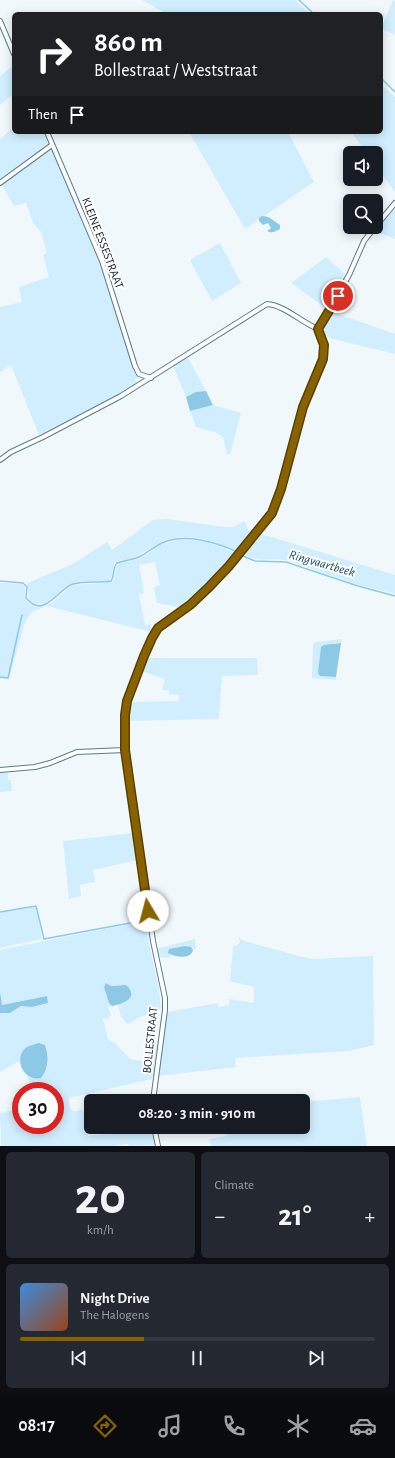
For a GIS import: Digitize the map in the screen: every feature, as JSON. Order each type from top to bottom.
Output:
[{"type":"street","points":[[0,21],[12,49]]},
{"type":"street","name":"KLEINE ESSESTRAAT","points":[[48,134],[102,261],[135,366],[139,374],[151,378]]},
{"type":"street","points":[[0,183],[52,145]]},
{"type":"street","points":[[383,218],[395,203]]},
{"type":"street","points":[[0,460],[11,452],[101,408],[267,304],[275,304],[308,325],[318,329],[349,275],[364,241],[370,234]]},
{"type":"street","name":"BOLLESTRAAT","points":[[154,1094],[165,1010],[153,941],[125,750],[125,715],[127,701],[131,687],[152,638],[158,628],[190,605],[229,566],[263,525],[276,506],[303,407],[323,359],[324,345],[318,329]]},
{"type":"street","points":[[0,770],[35,767],[50,763],[77,752],[125,750]]},
{"type":"street","points":[[155,1134],[158,1146]]},
{"type":"shaded area","points":[[142,0],[295,0],[308,12],[163,12]]},
{"type":"shaded area","points":[[393,0],[395,1],[395,35],[383,29],[383,23]]},
{"type":"shaded area","points":[[12,67],[12,96],[0,105],[0,76]]},
{"type":"shaded area","points":[[383,86],[395,97],[395,192],[383,176],[383,146],[362,146],[353,134],[383,134]]},
{"type":"shaded area","points":[[12,129],[12,134],[46,134],[48,143],[0,180],[0,139]]},
{"type":"shaded area","points":[[190,134],[289,134],[314,182],[245,229]]},
{"type":"shaded area","points":[[52,149],[98,259],[129,355],[138,378],[135,380],[137,384],[39,435],[11,365],[0,372],[0,307],[22,302],[19,287],[49,277],[43,255],[47,253],[41,232],[34,224],[26,203],[14,206],[1,184]]},
{"type":"shaded area","points":[[395,209],[395,239],[382,234],[383,222]]},
{"type":"shaded area","points":[[220,243],[241,283],[212,301],[190,260]]},
{"type":"shaded area","points":[[326,257],[345,274],[326,308],[291,283]]},
{"type":"shaded area","points":[[332,312],[395,334],[395,354],[330,338],[324,329]]},
{"type":"shaded area","points":[[187,356],[206,391],[196,392],[186,397],[173,366]]},
{"type":"shaded area","points":[[213,405],[241,413],[230,455],[227,454],[223,437],[215,432],[196,427],[190,411]]},
{"type":"shaded area","points":[[166,519],[226,527],[233,527],[245,521],[250,535],[238,552],[211,541],[191,537],[180,537],[161,542],[137,556],[114,563],[109,582],[114,581],[116,567],[120,562],[140,558],[159,546],[178,540],[208,543],[237,554],[212,581],[182,608],[157,603],[154,587],[160,585],[155,562],[139,565],[144,593],[139,595],[145,625],[150,624],[152,632],[46,606],[52,603],[73,585],[105,583],[105,581],[83,581],[71,584],[65,587],[48,602],[43,604],[29,600],[27,583],[73,564],[107,542],[112,550],[153,520]]},
{"type":"shaded area","points":[[262,534],[395,575],[395,594],[359,585],[287,560],[259,559],[242,554]]},
{"type":"shaded area","points":[[0,583],[22,584],[25,587],[25,597],[28,603],[37,606],[46,606],[32,612],[28,617],[24,625],[9,679],[0,678]]},
{"type":"shaded area","points":[[342,639],[341,643],[333,643],[320,676],[336,677],[336,680],[312,678],[313,645],[315,642]]},
{"type":"shaded area","points":[[145,658],[257,658],[258,675],[222,676],[219,719],[127,721],[129,702],[179,701],[179,695],[169,694],[169,690],[162,690],[165,679],[140,671]]},
{"type":"shaded area","points":[[0,773],[8,773],[8,780],[11,780],[12,791],[0,792]]},
{"type":"shaded area","points":[[134,833],[137,860],[93,870],[95,882],[80,885],[81,896],[69,899],[63,841]]},
{"type":"shaded area","points":[[34,907],[36,908],[42,939],[0,948],[0,913]]},
{"type":"shaded area","points":[[144,921],[159,989],[161,1009],[138,1018],[128,1024],[121,1017],[118,1004],[127,1002],[124,985],[111,986],[108,983],[109,1003],[112,1006],[108,1007],[111,1015],[109,1015],[110,1018],[103,1019],[108,1039],[117,1045],[130,1059],[153,1065],[156,1046],[158,1046],[155,1077],[152,1077],[152,1079],[69,1098],[69,1101],[70,1107],[73,1111],[82,1109],[84,1112],[84,1134],[88,1134],[88,1136],[106,1134],[153,1134],[155,1145],[1,1146],[0,1113],[12,1110],[12,1134],[64,1134],[64,1082],[29,1082],[27,1076],[31,1078],[48,1064],[47,1049],[43,1044],[33,1044],[23,1051],[20,1061],[0,1072],[0,1013],[8,1013],[21,1006],[32,1007],[48,1003],[47,996],[2,1005],[0,992],[0,950]]},
{"type":"shaded area","points":[[238,937],[244,941],[313,959],[373,956],[374,1045],[349,1051],[235,1058],[236,1067],[158,1076],[167,1012],[218,1003],[218,1007],[229,1005],[229,999],[254,1003],[254,987],[230,981],[233,946],[239,943],[240,941]]},
{"type":"shaded area","points":[[195,939],[196,949],[187,948],[170,953],[170,958],[158,957],[155,949]]},
{"type":"shaded area","points":[[360,1097],[367,1146],[211,1146],[209,1139],[227,1136],[227,1134],[310,1134],[310,1101]]},
{"type":"water","points":[[262,216],[269,218],[280,225],[280,229],[272,232],[267,231],[271,228],[268,223],[263,225],[259,221],[259,218]]},
{"type":"water","points":[[206,391],[213,405],[190,411],[186,397],[196,392]]},
{"type":"water","points":[[341,643],[336,677],[320,676],[318,673],[321,647],[324,645]]},
{"type":"water","points":[[185,946],[191,947],[193,950],[192,953],[182,957],[168,953],[169,949]]},
{"type":"water","points":[[106,983],[111,986],[126,985],[130,990],[131,997],[121,1004],[112,1006],[109,1003],[104,987]]},
{"type":"water","points":[[0,992],[2,1005],[47,996],[48,1003],[32,1007],[21,1006],[10,1013],[0,1013]]},
{"type":"water","points":[[39,1043],[45,1045],[48,1062],[46,1070],[41,1078],[34,1078],[25,1072],[20,1062],[23,1051],[27,1047]]},
{"type":"waterway","points":[[299,0],[312,12]]},
{"type":"waterway","points":[[383,80],[395,92]]},
{"type":"waterway","name":"Ringvaartbeek","points":[[0,581],[23,583],[27,587],[26,598],[33,604],[39,606],[45,605],[73,584],[111,581],[115,565],[117,563],[141,556],[156,546],[171,540],[200,540],[220,545],[237,552]]},
{"type":"waterway","name":"Ringvaartbeek","points":[[243,556],[255,561],[286,562],[358,586],[395,596]]},
{"type":"waterway","points":[[0,677],[8,678],[22,615]]},
{"type":"waterway","points":[[0,912],[36,906],[44,939],[146,920]]},
{"type":"route","points":[[148,911],[125,750],[125,715],[131,687],[152,638],[158,628],[190,605],[210,586],[229,566],[263,525],[276,506],[303,407],[325,352],[323,339],[318,329],[338,296]]}]
